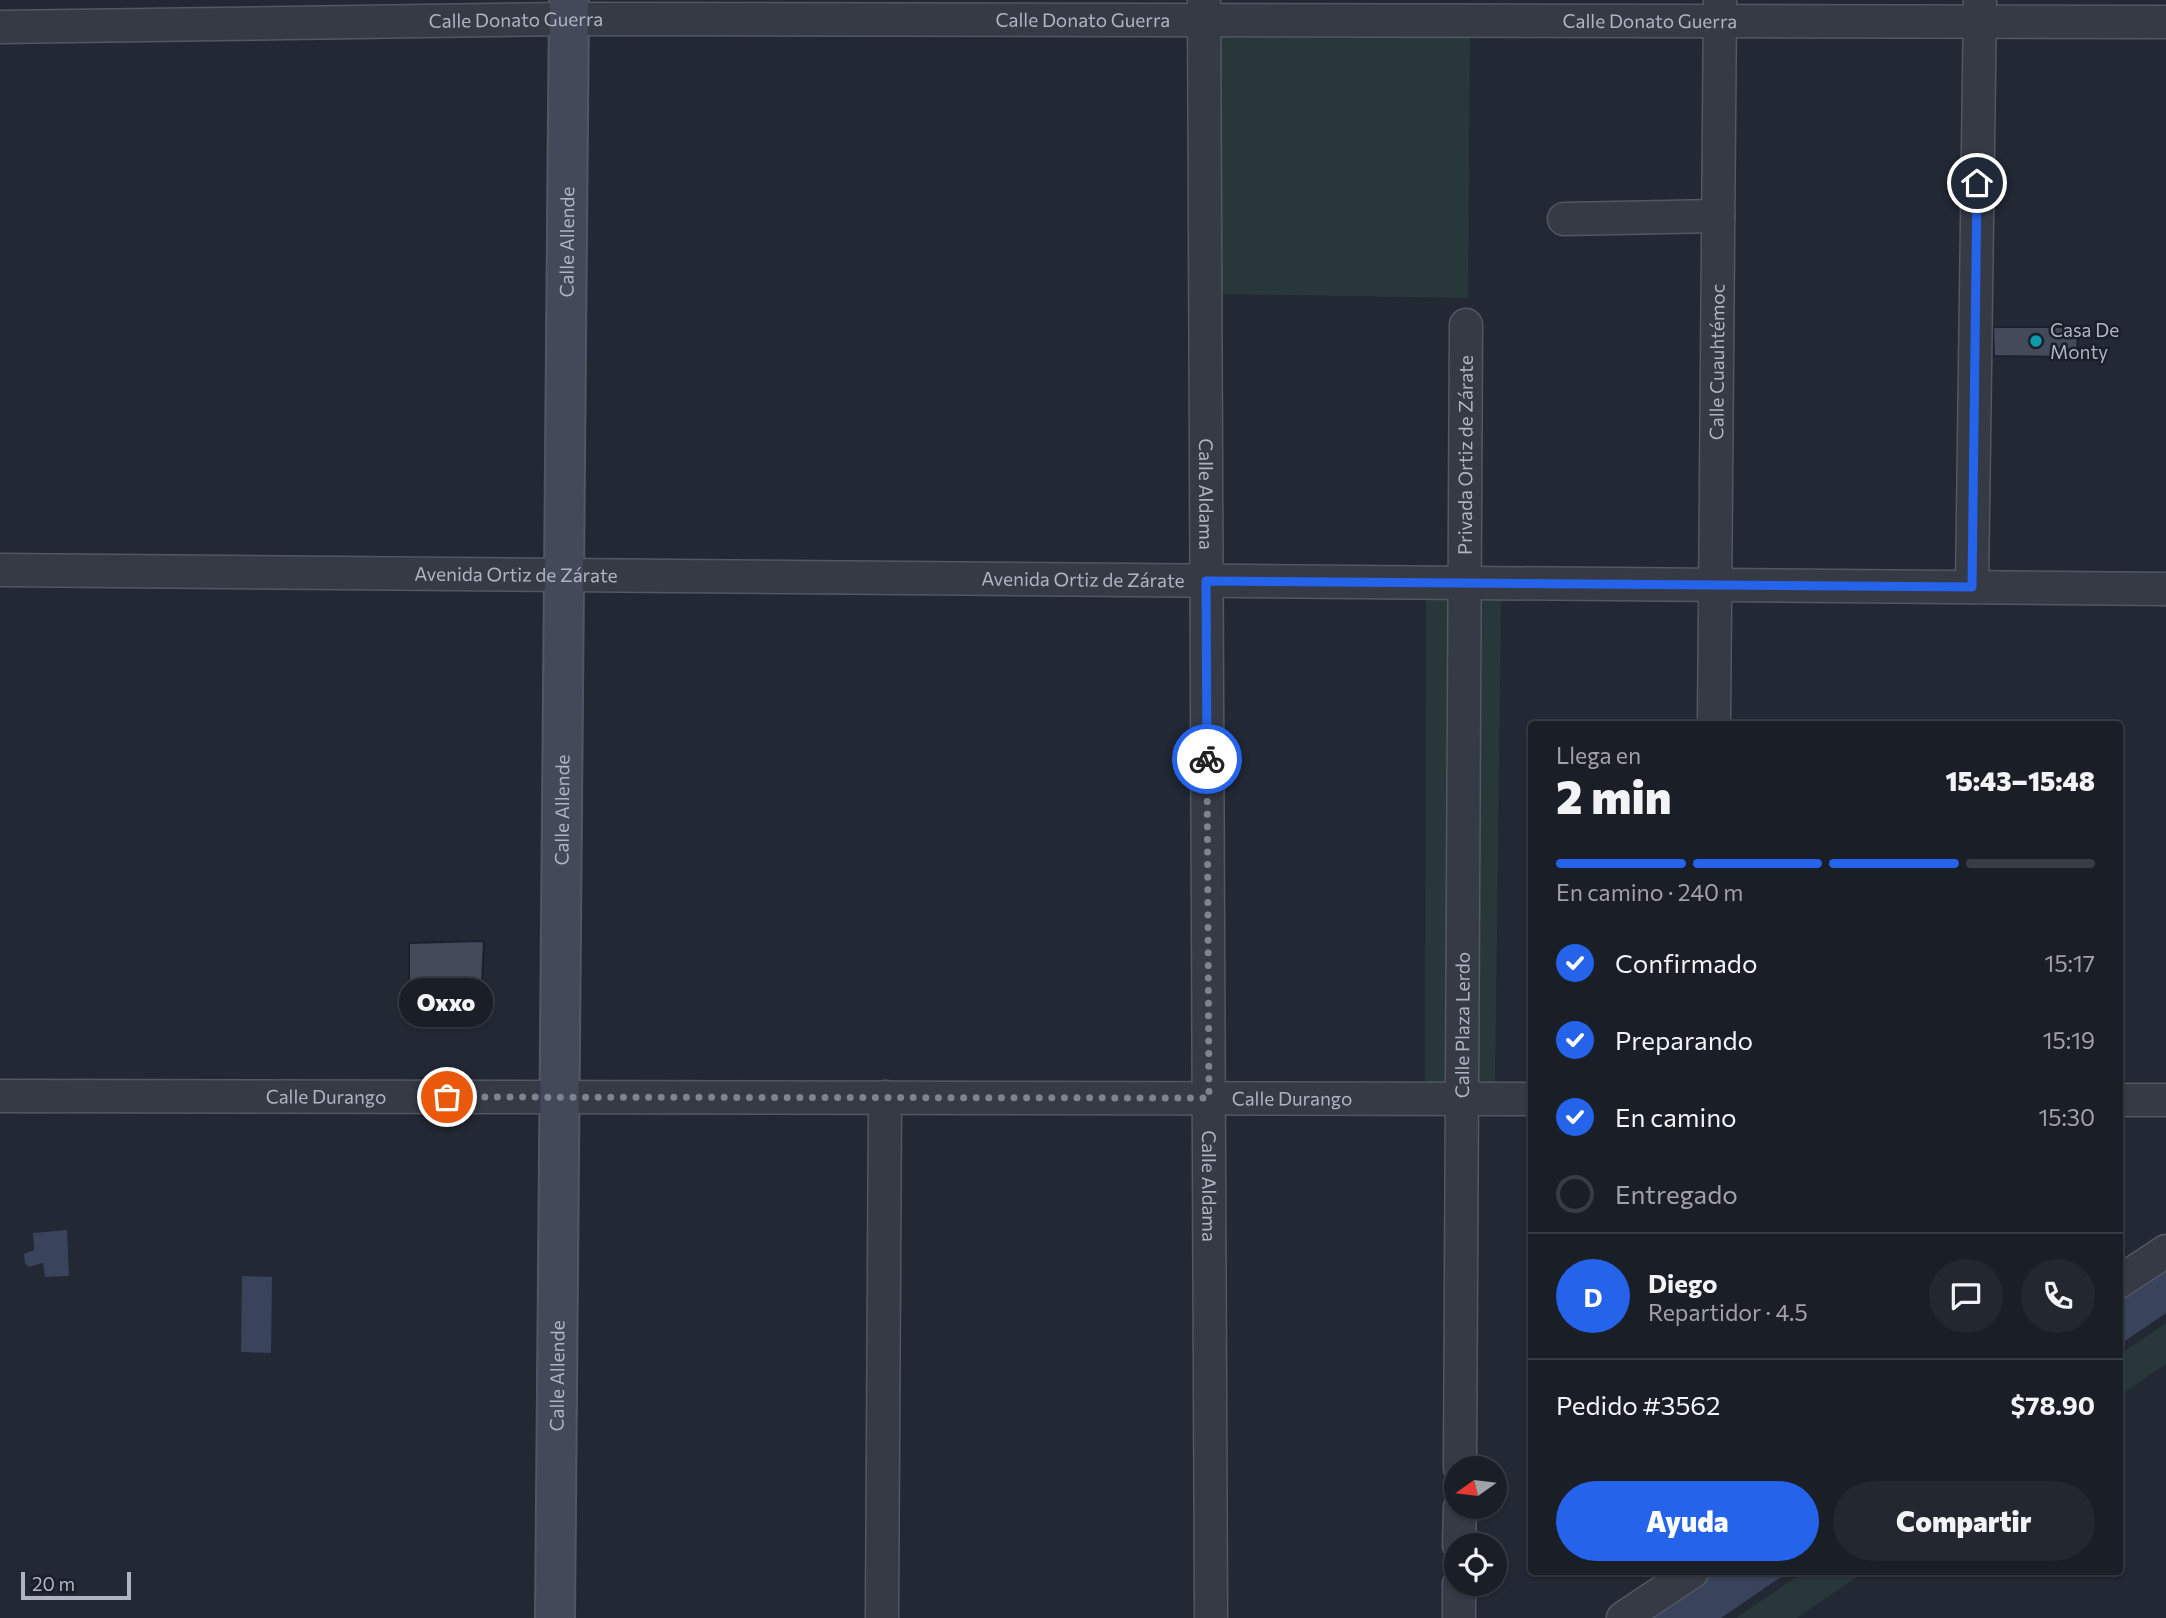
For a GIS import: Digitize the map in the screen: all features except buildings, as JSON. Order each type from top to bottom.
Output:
[{"type":"main road","name":"Calle Allende","points":[[555,1618],[569,9]]},
{"type":"street","name":"Calle Donato Guerra","points":[[0,27],[569,9],[1980,11],[2166,22]]},
{"type":"street","name":"Calle Aldama","points":[[1204,10],[1210,1618]]},
{"type":"street","name":"Calle Cuauhtémoc","points":[[1714,721],[1720,10]]},
{"type":"street","points":[[1972,587],[1980,11]]},
{"type":"street","points":[[1564,219],[1718,216]]},
{"type":"street","name":"Privada Ortiz de Zárate","points":[[1465,583],[1466,326]]},
{"type":"street","name":"Avenida Ortiz de Zárate","points":[[0,570],[2166,589]]},
{"type":"street","name":"Calle Plaza Lerdo","points":[[1460,1456],[1465,583]]},
{"type":"street","name":"Calle Durango","points":[[0,1096],[1528,1099]]},
{"type":"street","points":[[882,1618],[885,1097]]},
{"type":"street","points":[[2123,1100],[2166,1100]]},
{"type":"street","points":[[2123,1279],[2166,1251]]},
{"type":"street","points":[[1623,1618],[1688,1575]]},
{"type":"street","points":[[1459,1596],[1459,1618]]},
{"type":"shaded area","points":[[1217,32],[1470,35],[1468,298],[1215,294]]},
{"type":"shaded area","points":[[1426,596],[1501,596],[1495,1088],[1425,1088]]},
{"type":"shaded area","points":[[2166,1323],[2166,1364],[2123,1393],[2123,1352]]},
{"type":"shaded area","points":[[1800,1575],[1860,1575],[1797,1618],[1736,1618]]},
{"type":"water","points":[[67,1230],[69,1276],[45,1277],[43,1263],[29,1267],[25,1263],[24,1254],[34,1250],[33,1233]]},
{"type":"water","points":[[2166,1255],[2166,1313],[2123,1342],[2123,1284]]},
{"type":"water","points":[[242,1276],[272,1277],[271,1353],[241,1352]]},
{"type":"water","points":[[1699,1575],[1784,1575],[1721,1618],[1635,1618]]},
{"type":"way so far","points":[[447,1097],[1209,1098],[1207,759]]},
{"type":"place","name":"Casa De Monty","points":[[2036,341]]},
{"type":"place","name":"Oxxo","points":[[447,1097]]},
{"type":"route","points":[[1207,759],[1206,581],[1972,587],[1977,183]]}]
